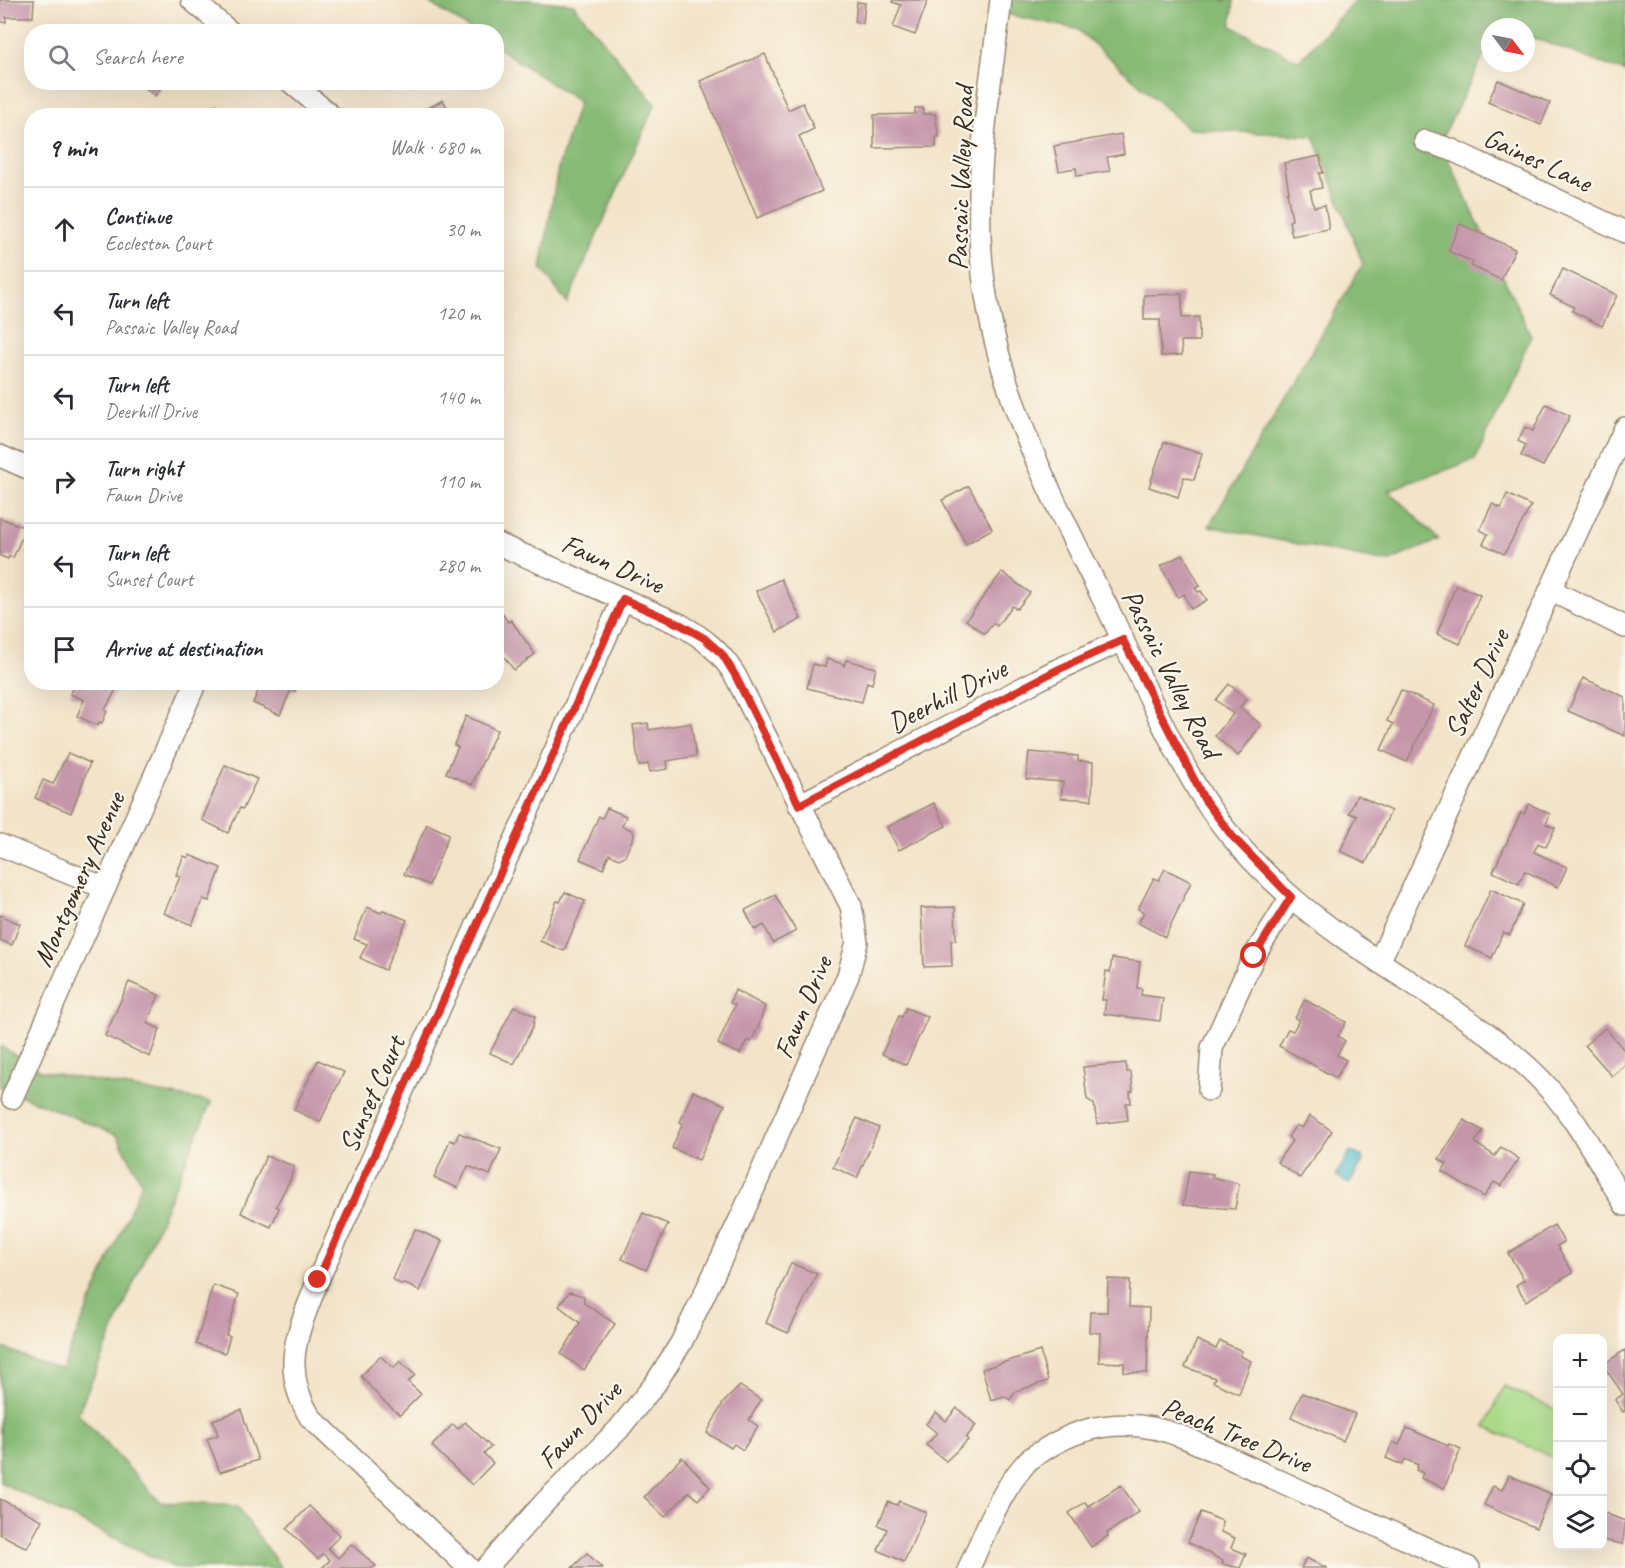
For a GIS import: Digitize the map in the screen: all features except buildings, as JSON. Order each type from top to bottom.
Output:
[{"type":"street","points":[[192,0],[220,24]]},
{"type":"street","name":"Passaic Valley Road","points":[[1001,0],[991,81],[980,228],[983,273],[990,320],[1002,367],[1028,447],[1204,799],[1233,837],[1291,897],[1379,962],[1503,1047],[1531,1070],[1556,1096],[1577,1125],[1625,1205]]},
{"type":"street","points":[[300,90],[322,108]]},
{"type":"street","name":"Gaines Lane","points":[[1425,141],[1452,150],[1625,232]]},
{"type":"street","name":"Salter Drive","points":[[1379,962],[1625,428]]},
{"type":"street","points":[[0,456],[24,466]]},
{"type":"street","name":"Fawn Drive","points":[[486,1568],[546,1501],[618,1430],[655,1384],[681,1343],[743,1213],[856,954],[855,918],[735,675],[722,654],[704,638],[681,625],[504,547]]},
{"type":"street","points":[[1550,590],[1625,627]]},
{"type":"street","name":"Sunset Court","points":[[469,1568],[310,1417],[299,1396],[294,1373],[293,1349],[318,1280],[623,599]]},
{"type":"street","name":"Deerhill Drive","points":[[799,805],[1055,671],[1123,640]]},
{"type":"street","name":"Montgomery Avenue","points":[[12,1098],[192,690]]},
{"type":"street","points":[[0,845],[105,888]]},
{"type":"street","points":[[1209,1090],[1212,1048],[1215,1039],[1254,956],[1291,897]]},
{"type":"street","name":"Peach Tree Drive","points":[[969,1568],[1001,1497],[1026,1461],[1060,1440],[1082,1430],[1106,1425],[1144,1424],[1165,1429],[1204,1446],[1468,1568]]},
{"type":"green space","points":[[425,0],[530,0],[573,4],[655,104],[567,303],[541,268],[558,168],[579,102],[504,52],[504,24],[462,24]]},
{"type":"green space","points":[[1001,0],[1234,0],[1231,26],[1299,61],[1355,0],[1625,0],[1625,72],[1535,38],[1535,18],[1481,18],[1481,61],[1440,142],[1531,336],[1475,460],[1388,490],[1439,540],[1387,562],[1209,526],[1363,264],[1314,136],[1189,129],[1077,29],[1000,13]]},
{"type":"green space","points":[[0,1046],[41,1071],[211,1102],[78,1413],[160,1502],[237,1506],[281,1568],[175,1568],[0,1482],[0,1347],[61,1370],[142,1183],[117,1135],[0,1087]]},
{"type":"green space","points":[[1504,1386],[1553,1408],[1553,1457],[1485,1427]]},
{"type":"water","points":[[1350,1152],[1362,1156],[1363,1162],[1349,1184],[1336,1175]]},
{"type":"route","points":[[318,1280],[623,599],[681,625],[704,638],[722,654],[735,675],[799,805],[1055,671],[1123,640],[1204,799],[1233,837],[1265,873],[1291,897],[1254,956]]}]
